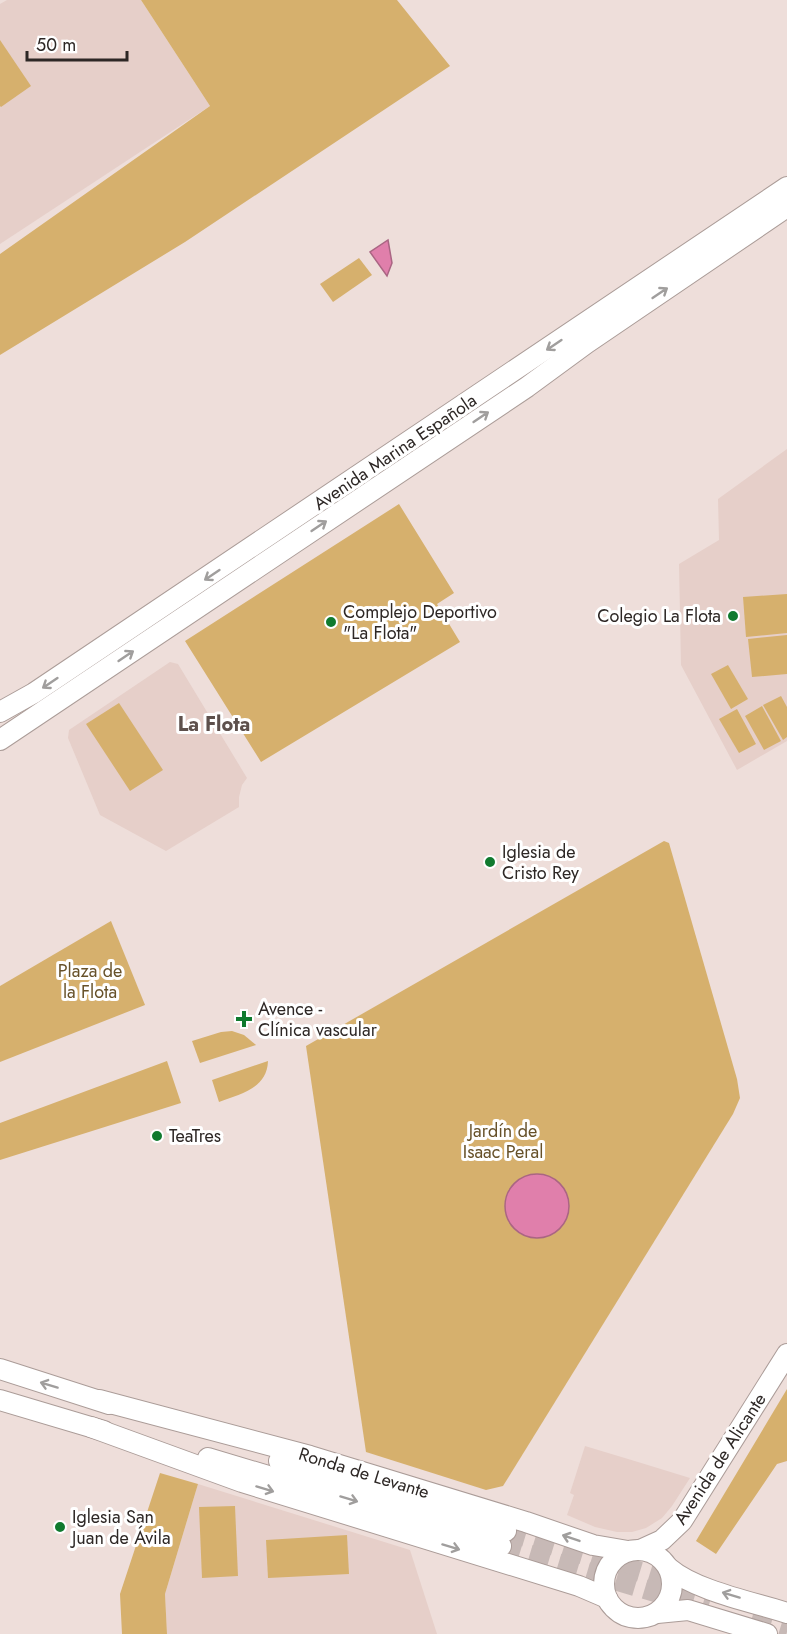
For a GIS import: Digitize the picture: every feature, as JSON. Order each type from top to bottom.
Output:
[{"type":"main road","name":"Avenida Marina Española","points":[[0,712],[34,693],[787,187]]},
{"type":"main road","name":"Avenida Marina Española","points":[[0,740],[517,394],[612,326],[787,207]]},
{"type":"main road","name":"Avenida de Alicante","points":[[634,1550],[662,1540],[682,1521],[787,1354]]},
{"type":"main road","name":"Ronda de Levante","points":[[0,1370],[99,1400],[300,1453],[526,1522],[592,1545],[634,1550]]},
{"type":"main road","name":"Ronda de Levante","points":[[0,1400],[91,1427],[504,1538],[99,1400]]},
{"type":"main road","name":"Ronda de Levante","points":[[91,1427],[242,1482],[579,1586],[607,1598]]},
{"type":"main road","points":[[768,1634],[688,1611],[633,1618],[622,1614],[607,1598],[604,1581],[607,1570],[618,1556],[634,1550],[657,1555],[669,1568],[694,1583],[787,1613]]},
{"type":"main road","points":[[624,1634],[665,1605],[671,1596],[673,1585],[669,1568]]},
{"type":"shaded area","points":[[7,0],[141,0],[210,106],[0,244],[0,4]]},
{"type":"shaded area","points":[[388,240],[392,263],[387,276],[370,252]]},
{"type":"shaded area","name":"Colegio La Flota","points":[[787,449],[787,741],[737,770],[681,665],[679,564],[719,540],[718,499]]},
{"type":"shaded area","points":[[170,662],[178,664],[247,778],[242,785],[239,807],[166,851],[100,815],[68,738],[69,730]]},
{"type":"shaded area","points":[[537,1174],[555,1180],[563,1188],[569,1206],[563,1224],[555,1232],[537,1238],[519,1232],[511,1224],[505,1206],[511,1188],[519,1180]]},
{"type":"shaded area","points":[[585,1446],[690,1478],[662,1518],[646,1528],[632,1532],[617,1532],[595,1527],[567,1515],[574,1495],[570,1493]]},
{"type":"shaded area","points":[[198,1484],[410,1550],[437,1634],[167,1634],[165,1594]]},
{"type":"green space","points":[[141,0],[397,0],[450,66],[185,242],[0,355],[0,254],[210,106]]},
{"type":"green space","points":[[0,40],[31,86],[1,107],[0,106]]},
{"type":"green space","points":[[359,258],[372,275],[333,302],[320,284]]},
{"type":"green space","points":[[556,351],[560,357],[240,572],[241,562]]},
{"type":"green space","name":"Complejo Deportivo \"La Flota\"","points":[[399,504],[454,593],[437,604],[460,642],[261,762],[185,641]]},
{"type":"green space","points":[[787,594],[787,633],[746,637],[743,597]]},
{"type":"green space","points":[[787,635],[787,674],[752,677],[748,639]]},
{"type":"green space","points":[[728,665],[748,699],[731,709],[711,674]]},
{"type":"green space","points":[[781,696],[787,707],[787,737],[783,740],[763,705]]},
{"type":"green space","points":[[119,703],[163,770],[130,791],[86,724]]},
{"type":"green space","points":[[762,706],[781,741],[764,750],[745,716]]},
{"type":"green space","points":[[737,709],[756,744],[739,753],[719,719]]},
{"type":"green space","name":"Jardín de Isaac Peral","points":[[664,841],[669,843],[737,1079],[740,1098],[733,1114],[503,1486],[486,1490],[366,1452],[306,1046]]},
{"type":"green space","name":"Plaza de la Flota","points":[[111,921],[145,1005],[0,1062],[0,986]]},
{"type":"green space","points":[[232,1031],[244,1035],[256,1045],[200,1063],[192,1041]]},
{"type":"green space","points":[[167,1061],[181,1103],[0,1160],[0,1123]]},
{"type":"green space","points":[[268,1061],[263,1078],[258,1084],[243,1093],[219,1102],[212,1080]]},
{"type":"green space","points":[[787,1389],[787,1461],[777,1464],[716,1554],[696,1541]]},
{"type":"green space","points":[[160,1473],[198,1484],[165,1594],[167,1634],[122,1634],[120,1594]]},
{"type":"green space","points":[[235,1506],[238,1576],[202,1578],[199,1507]]},
{"type":"green space","points":[[347,1535],[349,1574],[268,1578],[266,1540]]},
{"type":"tunnel","points":[[506,1531],[696,1589]]},
{"type":"tunnel","points":[[501,1546],[708,1608]]},
{"type":"tunnel","points":[[751,1621],[787,1632]]},
{"type":"place","name":"Colegio La Flota","points":[[733,616]]},
{"type":"place","name":"Complejo Deportivo \"La Flota\"","points":[[331,622]]},
{"type":"place","name":"Iglesia de Cristo Rey","points":[[490,862]]},
{"type":"place","name":"Avence - Clínica vascular","points":[[244,1019]]},
{"type":"place","name":"TeaTres","points":[[157,1136]]},
{"type":"place","name":"Iglesia San Juan de Ávila","points":[[60,1527]]},
{"type":"district","name":"La Flota","points":[[214,724]]}]
